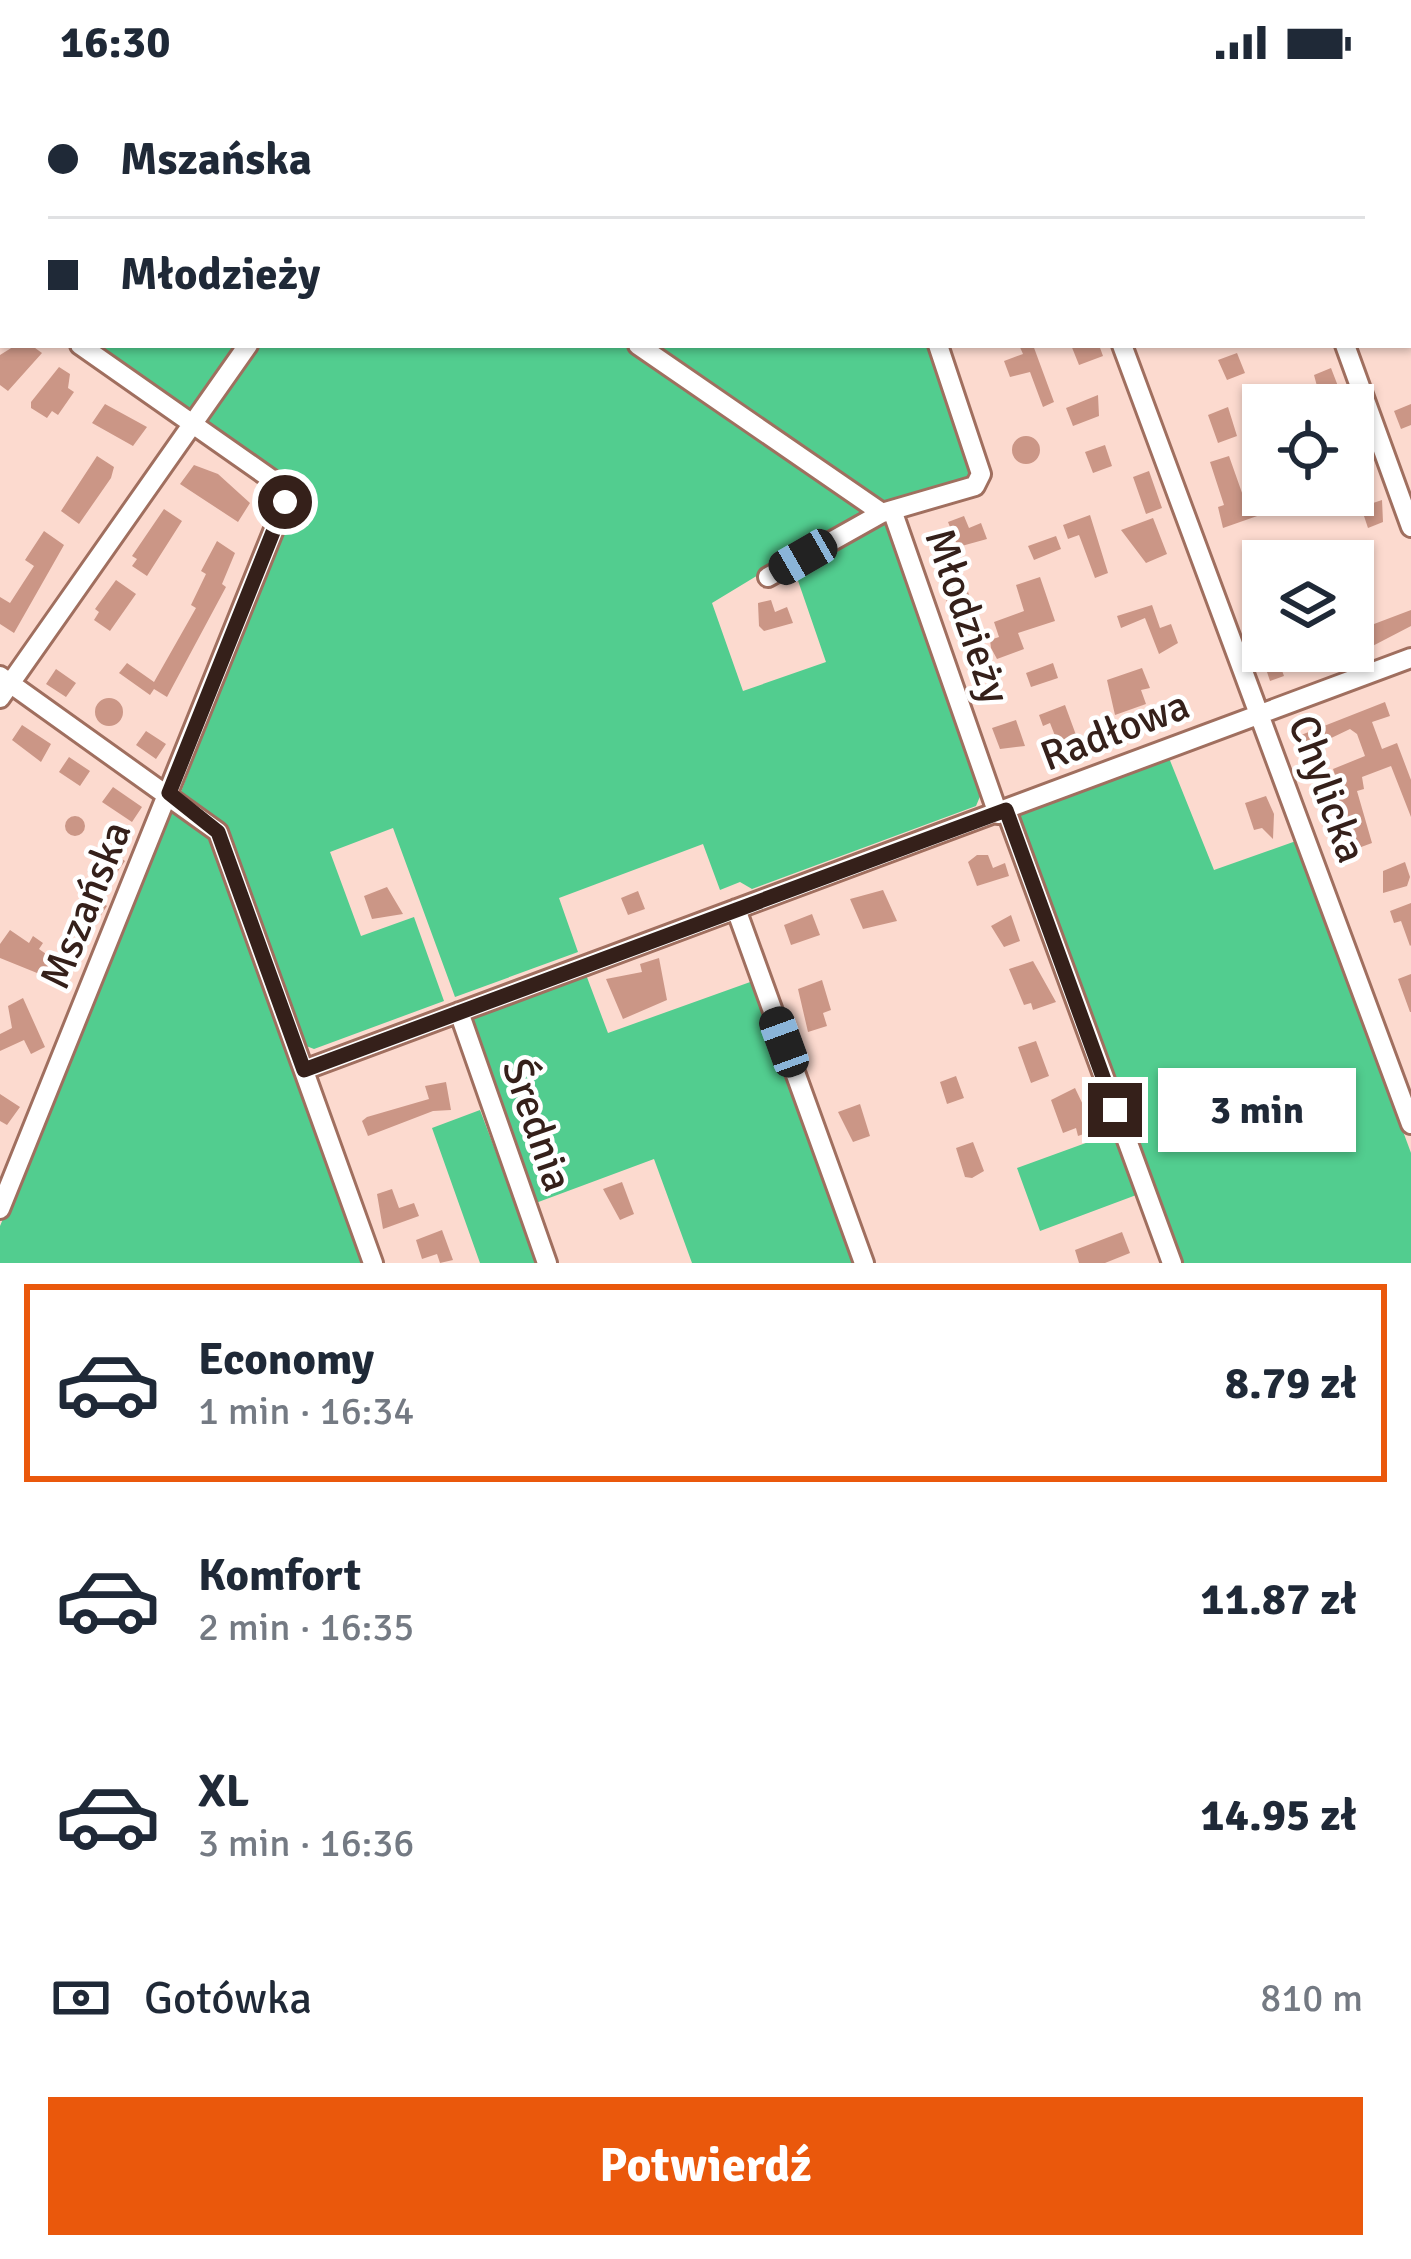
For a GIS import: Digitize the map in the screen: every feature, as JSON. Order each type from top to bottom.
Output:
[{"type":"street","points":[[84,348],[192,423]]},
{"type":"street","points":[[246,348],[3,685],[169,793],[218,832],[373,1263]]},
{"type":"street","points":[[642,348],[887,512]]},
{"type":"street","points":[[769,577],[887,512],[970,488],[981,474],[939,348]]},
{"type":"street","name":"Chylicka","points":[[1123,348],[1411,1124]]},
{"type":"street","points":[[1346,348],[1411,527]]},
{"type":"street","name":"Mszańska","points":[[0,1209],[284,509],[283,494],[274,481],[192,423]]},
{"type":"street","name":"Młodzieży","points":[[887,512],[1172,1263]]},
{"type":"street","name":"Radłowa","points":[[304,1070],[1411,658]]},
{"type":"street","points":[[736,909],[864,1263]]},
{"type":"street","name":"Średnia","points":[[459,1012],[548,1263]]},
{"type":"green space","points":[[97,348],[237,348],[191,412]]},
{"type":"green space","points":[[254,348],[632,348],[865,510],[712,603],[743,691],[826,662],[794,569],[889,514],[981,794],[976,806],[752,889],[740,882],[720,890],[703,844],[559,898],[578,952],[455,997],[393,828],[330,852],[361,936],[414,917],[444,1001],[314,1049],[301,1044],[234,854],[181,792],[296,488],[201,425]]},
{"type":"green space","points":[[651,348],[931,348],[973,478],[886,507]]},
{"type":"green space","points":[[1169,758],[1214,870],[1296,841],[1411,1153],[1411,1263],[1177,1263],[1017,826],[1022,813]]},
{"type":"green space","points":[[173,809],[212,836],[364,1263],[0,1263],[0,1226]]},
{"type":"green space","points":[[585,972],[608,1033],[753,981],[856,1263],[692,1263],[654,1159],[533,1204],[468,1029],[475,1015]]},
{"type":"green space","points":[[480,1110],[538,1263],[480,1263],[432,1128]]},
{"type":"green space","points":[[1116,1132],[1139,1194],[1040,1231],[1017,1168]]},
{"type":"building","points":[[11,348],[35,348],[42,353],[8,391],[0,385],[0,355]]},
{"type":"building","points":[[1020,348],[1034,348],[1054,402],[1043,407],[1030,372],[1010,377],[1004,361],[1023,354]]},
{"type":"building","points":[[1072,348],[1100,348],[1103,356],[1079,365]]},
{"type":"building","points":[[1237,353],[1245,373],[1227,380],[1218,360]]},
{"type":"building","points":[[59,367],[70,374],[68,388],[74,392],[58,415],[52,411],[47,418],[31,408],[31,402]]},
{"type":"building","points":[[1331,368],[1337,384],[1316,384],[1314,375]]},
{"type":"building","points":[[1098,395],[1099,416],[1073,426],[1066,408]]},
{"type":"building","points":[[105,404],[147,427],[133,446],[92,423]]},
{"type":"building","points":[[1411,404],[1411,425],[1401,429],[1394,411]]},
{"type":"building","points":[[1228,407],[1237,436],[1218,443],[1208,415]]},
{"type":"building","points":[[1026,436],[1036,440],[1040,450],[1036,460],[1026,464],[1016,460],[1012,450],[1016,440]]},
{"type":"building","points":[[1105,445],[1112,466],[1093,473],[1085,452]]},
{"type":"building","points":[[97,456],[114,467],[79,524],[61,511]]},
{"type":"building","points":[[1229,456],[1242,493],[1242,516],[1257,516],[1223,528],[1218,507],[1224,505],[1210,462]]},
{"type":"building","points":[[194,465],[218,474],[250,503],[238,522],[180,484]]},
{"type":"building","points":[[1149,471],[1162,508],[1146,514],[1133,477]]},
{"type":"building","points":[[1382,500],[1383,522],[1368,528],[1364,516],[1374,516],[1374,503]]},
{"type":"building","points":[[164,509],[182,521],[147,576],[132,566],[137,559],[132,556]]},
{"type":"building","points":[[1090,515],[1108,573],[1095,578],[1079,535],[1068,539],[1063,525]]},
{"type":"building","points":[[964,516],[969,528],[981,523],[987,539],[958,547],[948,522]]},
{"type":"building","points":[[1153,518],[1167,554],[1146,563],[1121,530]]},
{"type":"building","points":[[44,531],[64,545],[14,633],[0,624],[0,597],[10,603],[34,566],[25,560]]},
{"type":"building","points":[[1056,536],[1061,549],[1034,560],[1028,546]]},
{"type":"building","points":[[217,541],[235,553],[222,584],[226,587],[167,697],[154,689],[150,695],[119,673],[127,663],[154,682],[196,608],[191,605],[206,574],[201,571]]},
{"type":"building","points":[[962,575],[972,603],[951,614],[939,580]]},
{"type":"building","points":[[1040,577],[1055,621],[1018,633],[1024,649],[997,659],[990,640],[999,637],[994,622],[1024,611],[1016,585]]},
{"type":"building","points":[[116,580],[136,594],[110,631],[94,620],[99,612],[95,609]]},
{"type":"building","points":[[771,600],[775,612],[787,607],[793,623],[764,631],[759,626],[758,603]]},
{"type":"building","points":[[1152,605],[1160,628],[1171,624],[1178,643],[1159,654],[1145,618],[1121,628],[1117,616]]},
{"type":"building","points":[[1411,610],[1411,626],[1374,645],[1374,624]]},
{"type":"building","points":[[1053,663],[1058,678],[1031,687],[1026,673]]},
{"type":"building","points":[[1142,668],[1150,688],[1141,690],[1146,704],[1115,715],[1107,680]]},
{"type":"building","points":[[56,669],[76,683],[66,697],[46,684]]},
{"type":"building","points":[[1267,672],[1283,672],[1284,676],[1270,681]]},
{"type":"building","points":[[109,698],[119,702],[123,712],[119,722],[109,726],[99,722],[95,712],[99,702]]},
{"type":"building","points":[[1385,702],[1390,716],[1372,722],[1382,749],[1397,743],[1411,780],[1411,817],[1391,766],[1362,777],[1364,789],[1357,791],[1372,843],[1353,850],[1328,777],[1335,775],[1333,769],[1365,756],[1357,734],[1350,729],[1302,752],[1296,737]]},
{"type":"building","points":[[1065,705],[1076,735],[1059,746],[1050,723],[1043,726],[1039,715]]},
{"type":"building","points":[[1016,720],[1025,746],[1000,749],[992,728]]},
{"type":"building","points":[[22,725],[51,744],[41,762],[12,740]]},
{"type":"building","points":[[146,731],[166,744],[156,759],[136,745]]},
{"type":"building","points":[[69,757],[90,771],[80,786],[59,772]]},
{"type":"building","points":[[113,787],[142,807],[132,822],[102,802]]},
{"type":"building","points":[[1266,796],[1274,814],[1273,839],[1262,828],[1254,830],[1245,803]]},
{"type":"building","points":[[75,816],[85,826],[75,836],[65,826]]},
{"type":"building","points":[[104,847],[125,861],[98,900],[107,906],[93,927],[72,913],[97,878],[87,872]]},
{"type":"building","points":[[977,855],[988,855],[993,868],[1005,863],[1009,876],[977,886],[968,862]]},
{"type":"building","points":[[1405,862],[1410,877],[1407,886],[1383,893],[1383,871]]},
{"type":"building","points":[[387,887],[403,914],[372,919],[364,896]]},
{"type":"building","points":[[883,890],[897,921],[863,929],[850,899]]},
{"type":"building","points":[[638,891],[645,909],[628,915],[621,898]]},
{"type":"building","points":[[1411,903],[1410,946],[1401,921],[1394,923],[1390,911]]},
{"type":"building","points":[[812,914],[820,935],[791,945],[784,925]]},
{"type":"building","points":[[1011,915],[1020,941],[1004,947],[991,926]]},
{"type":"building","points":[[10,930],[29,943],[33,936],[43,943],[39,949],[53,959],[42,975],[0,958],[0,944]]},
{"type":"building","points":[[659,958],[667,1000],[623,1019],[606,979],[642,972],[640,964]]},
{"type":"building","points":[[1033,961],[1056,1002],[1033,1010],[1031,1003],[1024,1005],[1009,969]]},
{"type":"building","points":[[1411,974],[1411,1012],[1410,1012],[1398,979]]},
{"type":"building","points":[[822,980],[831,1010],[823,1013],[827,1026],[808,1032],[798,989]]},
{"type":"building","points":[[23,998],[45,1047],[31,1054],[24,1040],[0,1051],[0,1034],[12,1028],[8,1006]]},
{"type":"building","points":[[1036,1041],[1049,1076],[1031,1083],[1018,1047]]},
{"type":"building","points":[[956,1076],[964,1098],[947,1104],[940,1082]]},
{"type":"building","points":[[446,1082],[451,1110],[433,1111],[368,1136],[362,1121],[367,1117],[429,1099],[425,1086]]},
{"type":"building","points":[[1075,1088],[1095,1130],[1078,1136],[1076,1128],[1063,1133],[1051,1100]]},
{"type":"building","points":[[0,1094],[20,1107],[7,1125],[0,1121]]},
{"type":"building","points":[[860,1104],[870,1136],[853,1142],[838,1112]]},
{"type":"building","points":[[973,1142],[984,1171],[972,1178],[965,1177],[956,1148]]},
{"type":"building","points":[[622,1182],[634,1214],[620,1220],[603,1189]]},
{"type":"building","points":[[392,1189],[399,1208],[414,1203],[419,1216],[383,1229],[377,1194]]},
{"type":"building","points":[[442,1230],[453,1260],[440,1263],[437,1254],[422,1259],[416,1240]]},
{"type":"building","points":[[1122,1232],[1130,1253],[1105,1263],[1079,1263],[1075,1250]]},
{"type":"route","points":[[285,502],[169,793],[218,832],[304,1070],[1006,810],[1115,1110]]}]
